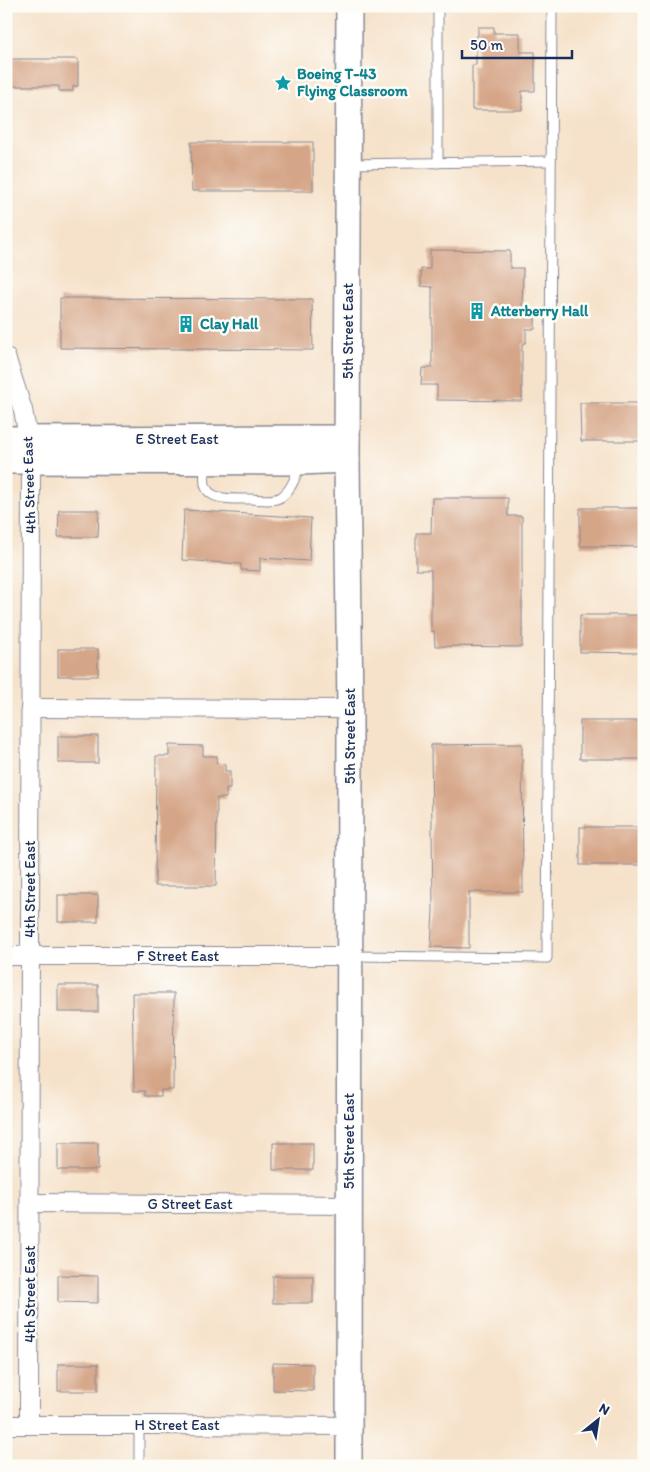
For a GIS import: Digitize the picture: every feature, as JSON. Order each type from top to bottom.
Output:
[{"type":"street","name":"5th Street East","points":[[348,1466],[350,709],[347,449],[349,6]]},
{"type":"street","name":"4th Street East","points":[[6,357],[23,410],[22,447],[30,708],[29,1425]]},
{"type":"street","name":"E Street East","points":[[6,462],[22,447],[347,449]]},
{"type":"street","name":"E Street East","points":[[22,447],[208,461],[300,462],[347,449]]},
{"type":"street","points":[[30,708],[350,709]]},
{"type":"street","name":"F Street East","points":[[6,956],[349,956]]},
{"type":"street","name":"G Street East","points":[[30,1203],[349,1205]]},
{"type":"street","name":"H Street East","points":[[6,1426],[349,1426]]},
{"type":"lane","points":[[438,6],[438,163]]},
{"type":"lane","points":[[349,956],[547,958],[552,6]]},
{"type":"lane","points":[[349,164],[551,161]]},
{"type":"lane","points":[[208,461],[203,477],[206,489],[213,497],[224,499],[280,498],[288,491],[294,481],[300,462]]},
{"type":"lane","points":[[139,1425],[139,1466]]},
{"type":"building","points":[[478,27],[494,27],[494,33],[520,33],[520,52],[535,52],[535,91],[522,91],[522,110],[472,110],[472,65],[476,65],[476,36],[478,36]]},
{"type":"building","points":[[6,59],[78,59],[78,86],[73,86],[73,91],[59,91],[59,86],[6,86]]},
{"type":"building","points":[[191,142],[313,142],[313,191],[192,191]]},
{"type":"building","name":"Atterberry Hall","points":[[430,250],[510,251],[510,268],[523,268],[522,315],[535,315],[535,329],[526,329],[526,342],[522,345],[522,401],[437,400],[437,385],[421,385],[422,368],[432,368],[432,287],[421,286],[421,269],[430,269]]},
{"type":"building","name":"Clay Hall","points":[[60,298],[312,299],[313,350],[60,348]]},
{"type":"building","points":[[580,403],[644,403],[644,441],[581,441]]},
{"type":"building","points":[[432,498],[508,498],[508,516],[522,516],[522,647],[435,646],[434,631],[431,631],[431,570],[416,570],[416,533],[431,533]]},
{"type":"building","points":[[580,508],[644,508],[644,547],[580,546]]},
{"type":"building","points":[[59,510],[99,510],[98,537],[58,537]]},
{"type":"building","points":[[184,510],[311,518],[309,561],[260,558],[260,571],[241,570],[241,564],[182,560]]},
{"type":"building","points":[[580,615],[644,615],[644,653],[580,652]]},
{"type":"building","points":[[58,649],[98,649],[98,676],[58,676]]},
{"type":"building","points":[[580,721],[644,721],[644,759],[580,759]]},
{"type":"building","points":[[58,736],[98,736],[98,763],[58,763]]},
{"type":"building","points":[[522,744],[523,892],[469,892],[469,948],[431,947],[433,910],[431,745]]},
{"type":"building","points":[[169,745],[203,746],[203,756],[217,756],[216,763],[225,764],[225,771],[230,771],[230,789],[226,789],[226,798],[217,798],[216,886],[155,886],[156,756],[169,756]]},
{"type":"building","points":[[580,827],[644,827],[644,865],[580,865]]},
{"type":"building","points":[[58,895],[98,895],[98,922],[58,922]]},
{"type":"building","points":[[58,985],[98,985],[98,1012],[58,1012]]},
{"type":"building","points":[[132,993],[174,993],[173,1090],[161,1090],[161,1096],[145,1096],[145,1091],[134,1091]]},
{"type":"building","points":[[58,1143],[98,1143],[98,1170],[58,1170]]},
{"type":"building","points":[[273,1143],[313,1143],[313,1170],[273,1170]]},
{"type":"building","points":[[58,1275],[98,1276],[98,1303],[58,1302]]},
{"type":"building","points":[[273,1276],[313,1276],[313,1303],[273,1303]]},
{"type":"building","points":[[273,1363],[313,1364],[313,1391],[273,1390]]},
{"type":"building","points":[[58,1364],[98,1364],[98,1391],[58,1391]]},
{"type":"place","name":"Boeing T-43 Flying Classroom","points":[[283,83]]},
{"type":"place","name":"Atterberry Hall","points":[[477,311]]},
{"type":"place","name":"Clay Hall","points":[[186,324]]}]
